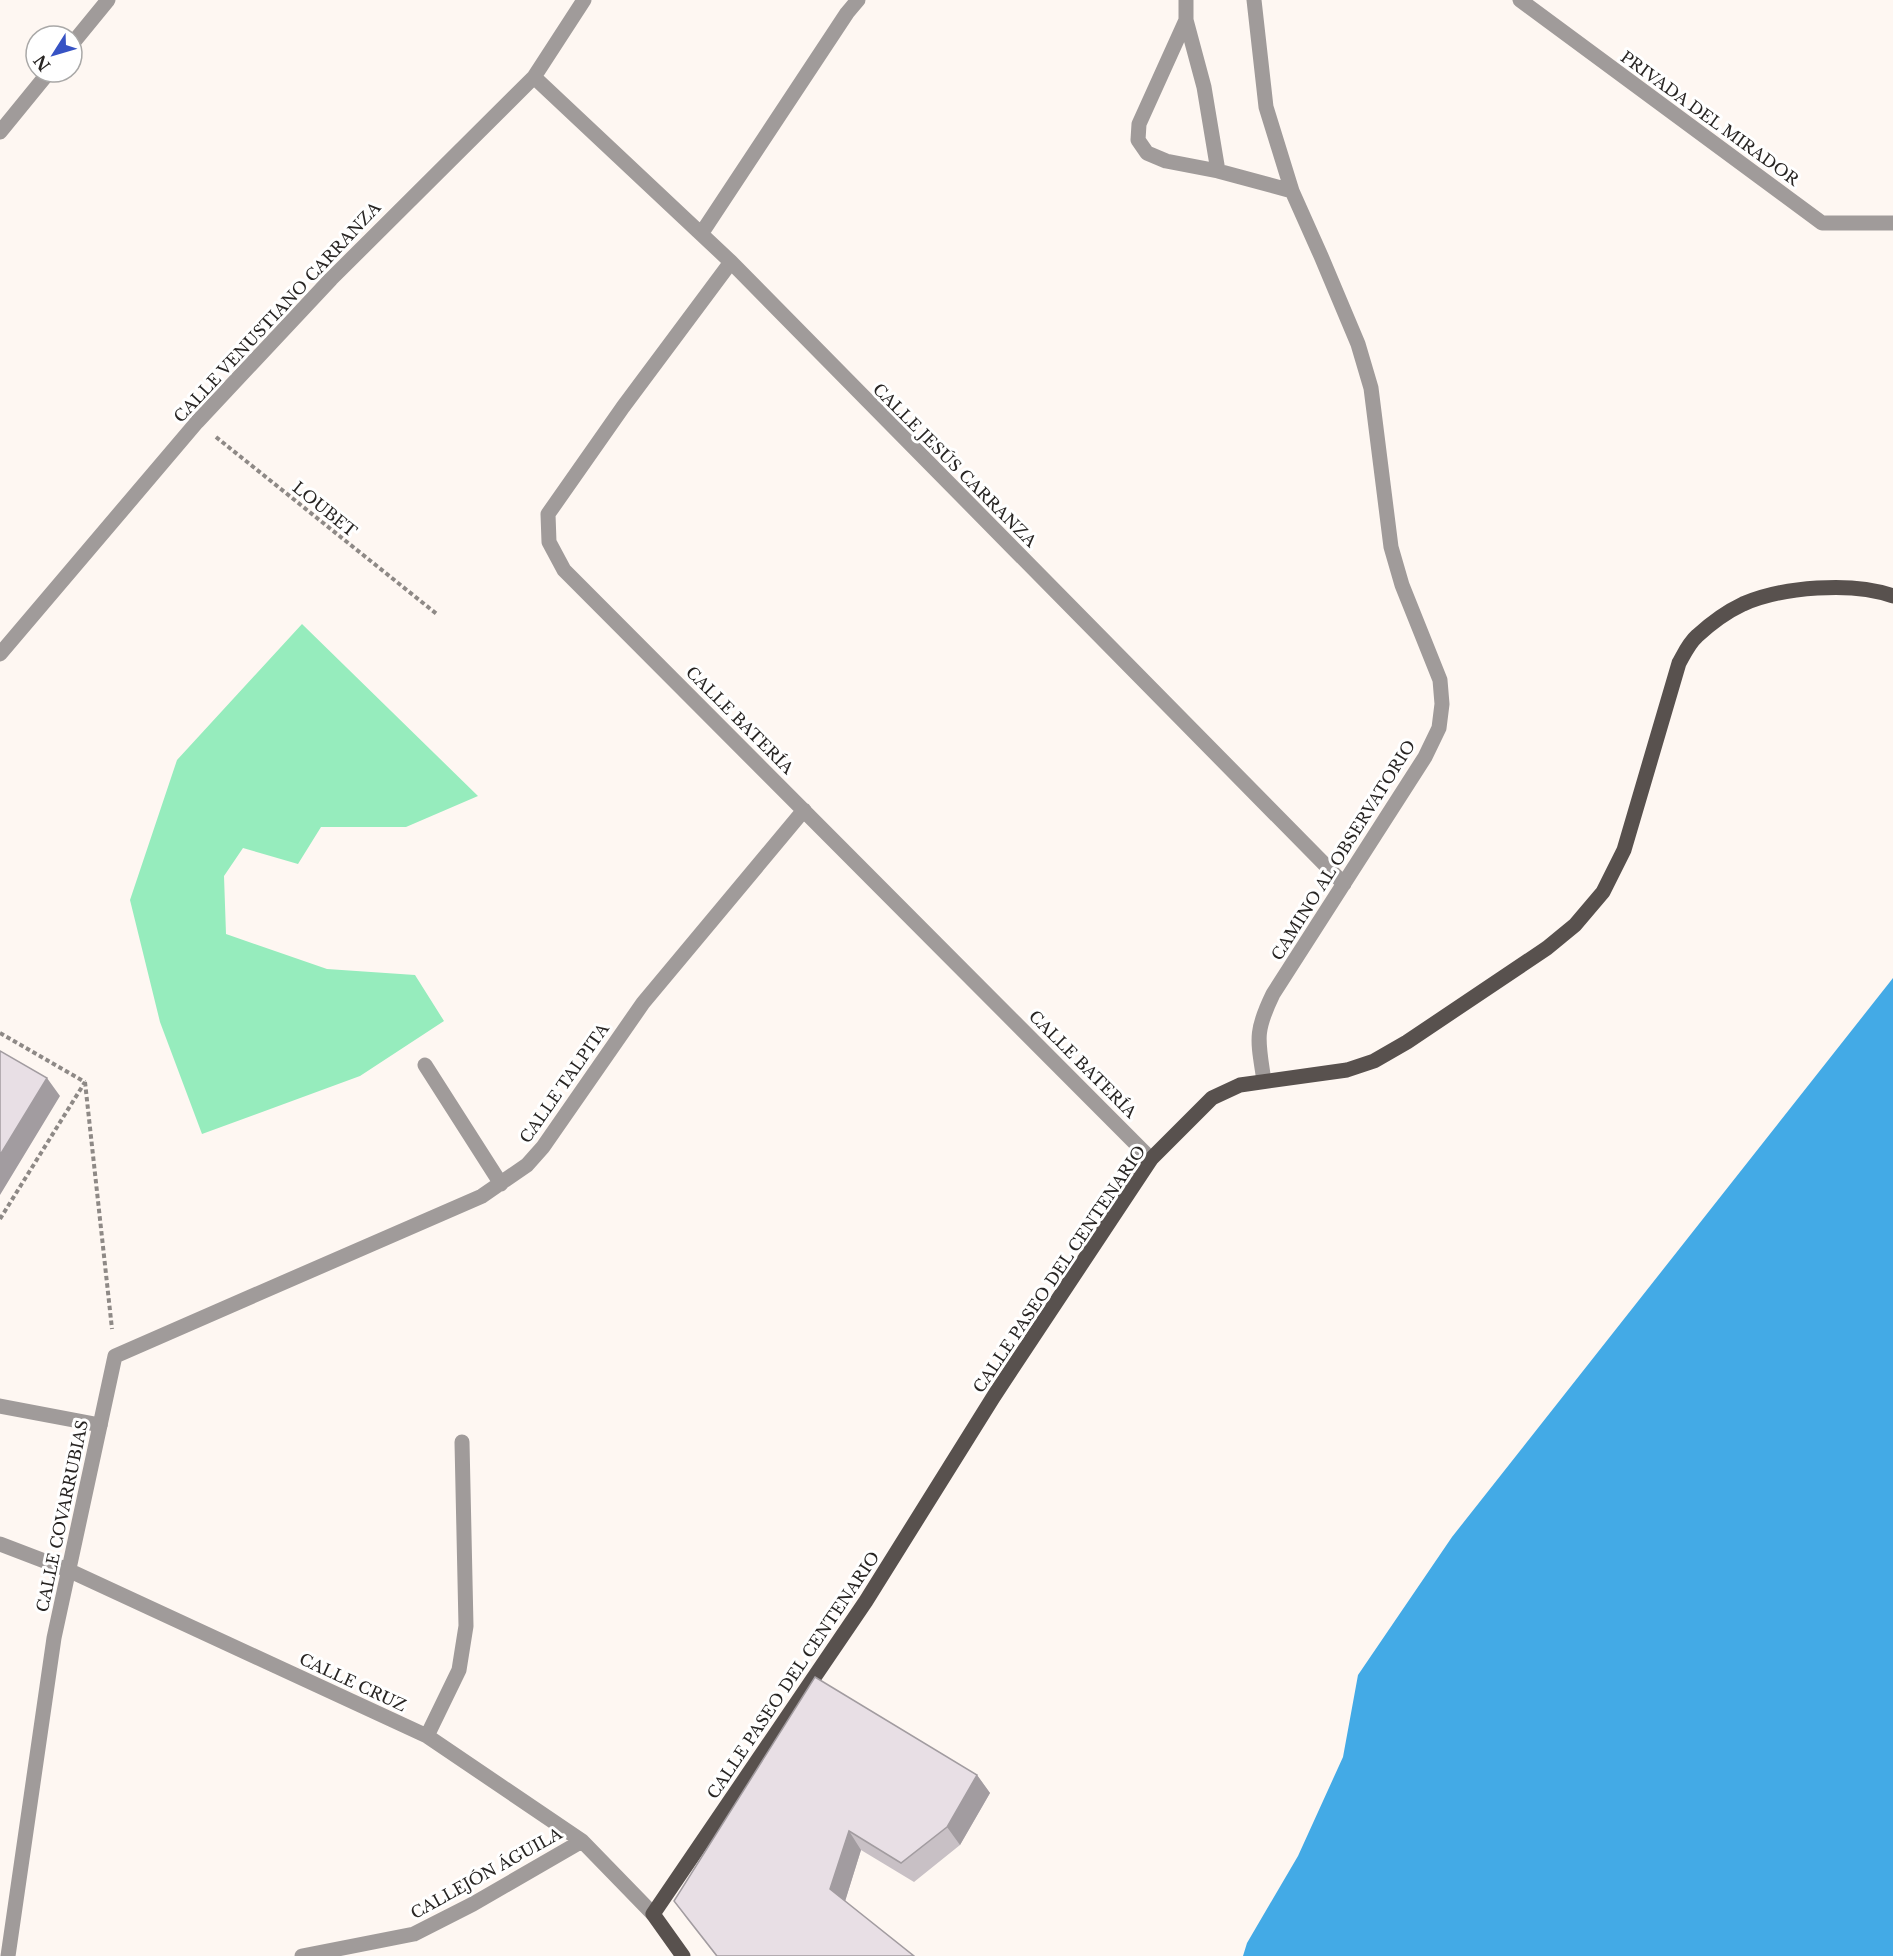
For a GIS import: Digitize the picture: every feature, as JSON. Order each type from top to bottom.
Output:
[{"type":"main road","name":"CALLE PASEO DEL CENTENARIO","points":[[653,1914],[866,1601],[994,1396],[1151,1159],[1212,1098],[1240,1085],[1347,1070],[1374,1061],[1407,1042],[1538,955],[1575,925],[1603,892],[1624,850],[1679,663],[1695,638],[1716,620],[1742,604],[1802,589],[1843,588],[1891,594]]},
{"type":"main road","points":[[653,1914],[683,1956]]},
{"type":"street","points":[[84,29],[108,0]]},
{"type":"street","name":"CALLE VENUSTIANO CARRANZA","points":[[0,654],[197,422],[331,279],[534,77],[584,0]]},
{"type":"street","points":[[701,234],[847,13],[858,0]]},
{"type":"street","points":[[1186,0],[1186,20],[1204,87],[1218,171]]},
{"type":"street","name":"CAMINO AL OBSERVATORIO","points":[[1254,0],[1266,107],[1292,191],[1322,256],[1358,344],[1371,388],[1391,547],[1402,585],[1440,680],[1442,705],[1439,728],[1425,757],[1273,994],[1262,1017],[1257,1036],[1264,1081]]},
{"type":"street","name":"PRIVADA DEL MIRADOR","points":[[1520,0],[1822,223],[1893,223]]},
{"type":"street","points":[[1186,20],[1139,124],[1138,140],[1147,153],[1166,161],[1218,171],[1292,191]]},
{"type":"street","name":"CALLE JESÚS CARRANZA","points":[[534,77],[731,262],[1344,884]]},
{"type":"street","points":[[0,132],[39,84]]},
{"type":"street","name":"CALLE BATERÍA","points":[[731,262],[623,407],[548,514],[549,542],[564,570],[1151,1159]]},
{"type":"street","name":"CALLE TALPITA","points":[[115,1356],[458,1206],[501,1184],[527,1165],[543,1147],[643,1003],[804,810]]},
{"type":"street","points":[[425,1065],[501,1184]]},
{"type":"street","name":"CALLE COVARRUBIAS","points":[[8,1956],[54,1638],[115,1356]]},
{"type":"street","points":[[0,1406],[100,1425]]},
{"type":"street","points":[[427,1736],[459,1670],[464,1647],[466,1626],[462,1442]]},
{"type":"street","name":"CALLE CRUZ","points":[[0,1544],[68,1570],[427,1736],[582,1840],[653,1914]]},
{"type":"street","name":"CALLEJÓN ÁGUILA","points":[[302,1956],[414,1934],[473,1904],[582,1840]]},
{"type":"path","name":"LOUBET","points":[[197,422],[438,615]]},
{"type":"path","points":[[0,1033],[85,1082]]},
{"type":"path","points":[[0,1219],[85,1082]]},
{"type":"path","points":[[85,1082],[115,1356]]},
{"type":"green space","points":[[302,624],[478,796],[406,827],[321,827],[298,864],[243,848],[224,876],[226,934],[327,969],[415,975],[444,1021],[360,1076],[202,1134],[160,1022],[130,900],[177,760]]},
{"type":"water","points":[[1893,978],[1893,1956],[1243,1956],[1247,1943],[1298,1856],[1343,1757],[1358,1675],[1452,1537]]},
{"type":"building","points":[[0,1051],[47,1078],[0,1155]]},
{"type":"building","points":[[815,1677],[977,1775],[947,1827],[901,1863],[849,1831],[830,1889],[914,1956],[717,1956],[674,1901]]}]
